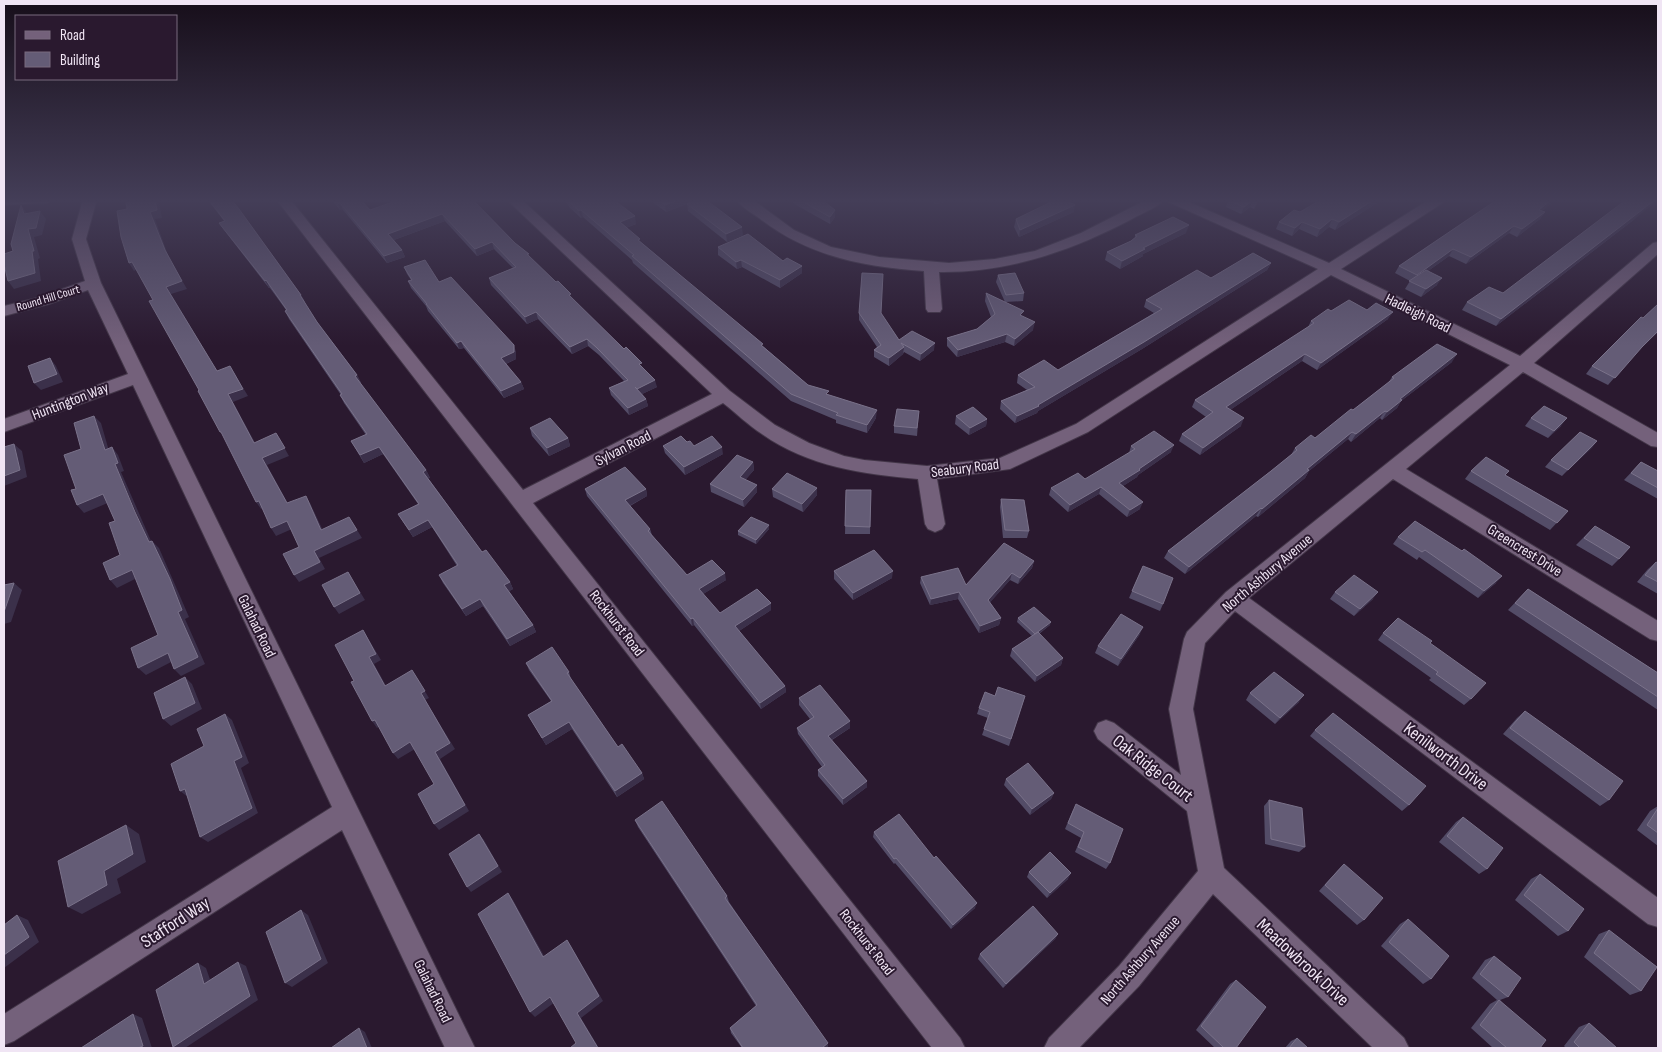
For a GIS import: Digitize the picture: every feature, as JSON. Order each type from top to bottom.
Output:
[{"type":"street","name":"Galahad Road","points":[[82,248],[93,283],[136,377],[460,1048]]},
{"type":"street","name":"Rockhurst Road","points":[[322,248],[950,1048]]},
{"type":"street","name":"Seabury Road","points":[[566,248],[724,395],[785,440],[822,456],[864,467],[927,473],[1003,464],[1082,428],[1363,248]]},
{"type":"street","points":[[825,248],[887,263],[931,268],[1001,263],[1055,248]]},
{"type":"street","name":"Hadleigh Road","points":[[1283,248],[1330,269],[1522,364],[1658,441]]},
{"type":"street","name":"North Ashbury Avenue","points":[[1059,1048],[1129,976],[1212,875],[1181,709],[1195,639],[1234,598],[1522,364],[1656,248]]},
{"type":"street","points":[[931,268],[934,309]]},
{"type":"street","name":"Round Hill Court","points":[[4,311],[43,301],[93,283]]},
{"type":"street","name":"Huntington Way","points":[[4,426],[136,377]]},
{"type":"street","name":"Sylvan Road","points":[[521,500],[724,395]]},
{"type":"street","name":"Greencrest Drive","points":[[1392,469],[1658,632]]},
{"type":"street","points":[[927,473],[935,524]]},
{"type":"street","name":"Kenilworth Drive","points":[[1234,598],[1658,914]]},
{"type":"street","name":"Oak Ridge Court","points":[[1106,731],[1200,805]]},
{"type":"street","name":"Stafford Way","points":[[4,1031],[347,812]]},
{"type":"street","name":"Meadowbrook Drive","points":[[1212,875],[1394,1048]]},
{"type":"building","points":[[12,248],[33,248],[35,273],[8,281],[4,254],[13,251]]},
{"type":"building","points":[[124,248],[164,248],[182,281],[166,287],[217,371],[230,366],[243,389],[228,394],[254,443],[276,433],[285,448],[262,458],[287,503],[306,496],[321,530],[349,517],[357,530],[314,551],[320,562],[294,575],[283,554],[299,547],[287,521],[271,528],[259,501],[256,502],[199,390],[149,301],[153,300],[132,262],[129,263]]},
{"type":"building","points":[[239,248],[267,248],[301,295],[317,322],[357,375],[355,376],[426,470],[423,472],[482,552],[486,550],[510,582],[504,585],[533,625],[507,639],[480,599],[462,609],[439,575],[458,565],[428,520],[409,530],[398,514],[419,504],[379,447],[360,455],[351,441],[367,434],[285,311],[287,310]]},
{"type":"building","points":[[377,248],[400,248],[402,250],[384,256]]},
{"type":"building","points":[[498,248],[521,248],[529,254],[527,254],[556,282],[558,281],[571,294],[569,295],[624,349],[626,347],[642,363],[639,364],[655,380],[637,389],[635,387],[646,399],[628,408],[609,388],[628,380],[597,348],[587,339],[570,347],[536,312],[525,317],[489,278],[516,267]]},
{"type":"building","points":[[626,248],[648,248],[763,344],[761,345],[808,385],[829,391],[826,394],[877,410],[867,425],[836,415],[838,413],[791,394],[632,256],[634,255]]},
{"type":"building","points":[[719,248],[766,248],[783,261],[787,258],[802,266],[780,280],[741,260],[736,262]]},
{"type":"building","points":[[1116,248],[1145,249],[1122,261],[1107,252]]},
{"type":"building","points":[[1425,248],[1483,248],[1471,257],[1453,249],[1417,275],[1399,266]]},
{"type":"building","points":[[1562,248],[1593,248],[1501,319],[1467,302],[1489,287],[1503,293]]},
{"type":"building","points":[[1253,253],[1271,263],[1039,406],[1017,416],[1001,401],[1035,387],[1018,375],[1044,360],[1058,370],[1162,309],[1146,300],[1197,270],[1211,278]]},
{"type":"building","points":[[425,260],[439,282],[451,277],[514,345],[514,352],[501,358],[521,382],[501,391],[461,341],[457,343],[426,304],[408,281],[412,280],[404,267]]},
{"type":"building","points":[[1426,270],[1442,278],[1426,289],[1409,281]]},
{"type":"building","points":[[862,273],[883,274],[881,313],[899,340],[912,331],[935,343],[921,354],[901,343],[904,347],[889,358],[874,350],[881,345],[859,313]]},
{"type":"building","points":[[1015,273],[1024,293],[1006,295],[998,275]]},
{"type":"building","points":[[986,293],[1024,311],[1020,315],[1035,322],[1015,339],[1007,334],[958,350],[947,338],[977,329],[995,314]]},
{"type":"building","points":[[1349,300],[1367,310],[1376,303],[1393,312],[1321,363],[1305,354],[1226,407],[1244,418],[1203,448],[1182,434],[1213,412],[1195,400],[1314,323],[1311,321],[1328,309],[1331,311]]},
{"type":"building","points":[[1658,304],[1658,331],[1615,378],[1592,366],[1641,317],[1643,318]]},
{"type":"building","points":[[1437,344],[1457,354],[1400,399],[1402,400],[1387,412],[1385,411],[1356,434],[1352,432],[1262,509],[1189,567],[1168,551],[1297,450],[1295,448],[1311,435],[1315,438]]},
{"type":"building","points":[[50,358],[57,374],[34,383],[28,366]]},
{"type":"building","points":[[1544,406],[1567,418],[1554,431],[1531,418]]},
{"type":"building","points":[[973,407],[987,419],[970,428],[956,416]]},
{"type":"building","points":[[897,409],[919,411],[917,428],[894,426]]},
{"type":"building","points":[[94,416],[105,450],[112,447],[118,463],[115,464],[135,512],[149,542],[152,541],[170,579],[182,610],[178,612],[198,657],[174,669],[168,653],[138,668],[131,648],[158,635],[132,570],[110,580],[103,563],[120,555],[109,523],[115,521],[103,494],[77,505],[71,490],[76,489],[64,455],[81,449],[74,423]]},
{"type":"building","points":[[550,418],[568,438],[547,448],[530,428]]},
{"type":"building","points":[[1154,431],[1174,445],[1119,483],[1143,502],[1130,510],[1101,487],[1070,505],[1051,488],[1078,473],[1085,479],[1135,449],[1131,446]]},
{"type":"building","points":[[1580,432],[1597,441],[1568,470],[1551,460]]},
{"type":"building","points":[[681,436],[687,442],[690,441],[694,446],[712,436],[722,447],[684,467],[663,446]]},
{"type":"building","points":[[14,444],[20,470],[4,476],[4,447]]},
{"type":"building","points":[[737,455],[753,462],[740,477],[757,485],[743,500],[710,484]]},
{"type":"building","points":[[1486,457],[1509,471],[1505,475],[1568,511],[1557,523],[1471,471]]},
{"type":"building","points":[[1641,462],[1658,471],[1658,488],[1631,473]]},
{"type":"building","points":[[625,467],[646,489],[625,500],[650,529],[648,531],[687,575],[712,560],[725,573],[699,589],[720,613],[757,589],[771,603],[735,626],[785,686],[760,703],[693,618],[691,619],[585,489]]},
{"type":"building","points":[[787,473],[817,488],[802,504],[772,489]]},
{"type":"building","points":[[846,490],[871,490],[870,527],[845,526]]},
{"type":"building","points":[[1001,499],[1024,500],[1029,531],[1005,530]]},
{"type":"building","points":[[751,517],[769,525],[756,540],[738,531]]},
{"type":"building","points":[[1415,521],[1462,551],[1464,549],[1502,576],[1484,591],[1425,550],[1422,552],[1398,537]]},
{"type":"building","points":[[1595,526],[1630,547],[1619,559],[1584,538]]},
{"type":"building","points":[[1004,543],[1034,561],[1020,578],[1012,573],[988,600],[1001,618],[980,626],[959,592],[931,599],[921,577],[958,568],[966,585]]},
{"type":"building","points":[[874,550],[893,571],[853,593],[834,571]]},
{"type":"building","points":[[1656,562],[1658,563],[1658,582],[1645,575]]},
{"type":"building","points":[[1143,566],[1173,578],[1163,604],[1132,591]]},
{"type":"building","points":[[348,572],[360,593],[334,607],[322,585]]},
{"type":"building","points":[[1354,575],[1378,592],[1360,609],[1335,592]]},
{"type":"building","points":[[14,583],[4,612],[4,585]]},
{"type":"building","points":[[1528,589],[1658,673],[1658,697],[1515,603]]},
{"type":"building","points":[[1034,607],[1051,622],[1035,634],[1018,618]]},
{"type":"building","points":[[1121,614],[1143,627],[1121,659],[1098,646]]},
{"type":"building","points":[[1398,618],[1432,641],[1430,643],[1486,683],[1471,699],[1436,674],[1438,672],[1383,633]]},
{"type":"building","points":[[363,630],[376,654],[369,657],[385,686],[412,670],[425,691],[421,693],[450,743],[435,752],[465,805],[434,824],[418,794],[434,784],[410,742],[393,753],[375,720],[372,721],[351,682],[354,681],[335,645]]},
{"type":"building","points":[[1038,632],[1063,658],[1037,676],[1012,649]]},
{"type":"building","points":[[552,647],[569,672],[567,673],[618,747],[622,744],[642,773],[615,791],[569,722],[542,738],[528,715],[552,701],[526,663]]},
{"type":"building","points":[[1274,672],[1304,695],[1280,718],[1250,693]]},
{"type":"building","points":[[185,677],[195,703],[163,719],[154,693]]},
{"type":"building","points":[[820,685],[850,721],[828,736],[867,781],[843,799],[818,770],[825,765],[797,728],[814,717],[799,698]]},
{"type":"building","points":[[998,687],[1025,696],[1011,739],[984,729],[990,712],[979,708],[985,692],[995,696]]},
{"type":"building","points":[[1525,711],[1623,781],[1609,800],[1510,728]]},
{"type":"building","points":[[1333,713],[1426,786],[1409,805],[1315,730]]},
{"type":"building","points":[[225,714],[242,757],[234,761],[252,808],[200,837],[185,789],[180,791],[171,764],[204,746],[197,729]]},
{"type":"building","points":[[1028,763],[1054,793],[1032,809],[1006,779]]},
{"type":"building","points":[[1269,800],[1302,808],[1305,847],[1271,839]]},
{"type":"building","points":[[662,801],[727,896],[725,898],[828,1043],[822,1048],[743,1048],[730,1028],[757,1005],[635,820]]},
{"type":"building","points":[[1076,804],[1123,829],[1110,863],[1078,847],[1084,832],[1068,823]]},
{"type":"building","points":[[1658,808],[1658,833],[1647,825]]},
{"type":"building","points":[[899,814],[934,858],[936,856],[977,903],[953,925],[896,858],[894,859],[874,832]]},
{"type":"building","points":[[1463,817],[1503,848],[1487,869],[1447,836]]},
{"type":"building","points":[[126,825],[133,854],[104,871],[107,885],[68,907],[58,861]]},
{"type":"building","points":[[479,834],[498,866],[467,887],[449,854]]},
{"type":"building","points":[[1050,852],[1071,873],[1050,893],[1029,872]]},
{"type":"building","points":[[1344,864],[1383,898],[1364,920],[1325,885]]},
{"type":"building","points":[[1540,874],[1584,909],[1568,931],[1524,895]]},
{"type":"building","points":[[508,893],[543,957],[567,940],[599,996],[577,1013],[598,1048],[570,1048],[576,1043],[550,997],[530,1012],[478,914]]},
{"type":"building","points":[[1033,906],[1058,934],[1006,984],[980,954]]},
{"type":"building","points":[[301,910],[321,959],[285,983],[266,932]]},
{"type":"building","points":[[17,915],[29,937],[4,955],[4,925]]},
{"type":"building","points":[[1408,919],[1449,956],[1431,979],[1389,942]]},
{"type":"building","points":[[1609,930],[1657,967],[1641,991],[1594,953]]},
{"type":"building","points":[[1494,956],[1521,978],[1508,997],[1480,974]]},
{"type":"building","points":[[238,962],[250,996],[173,1047],[156,990],[198,963],[204,984]]},
{"type":"building","points":[[1236,980],[1266,1007],[1236,1048],[1224,1048],[1201,1026]]},
{"type":"building","points":[[1499,1000],[1546,1040],[1540,1048],[1507,1048],[1480,1025]]},
{"type":"building","points":[[133,1014],[143,1046],[138,1048],[81,1048]]},
{"type":"building","points":[[1589,1023],[1617,1048],[1580,1048],[1574,1042]]},
{"type":"building","points":[[359,1028],[367,1048],[331,1048]]},
{"type":"building","points":[[1297,1038],[1308,1048],[1289,1048]]}]
